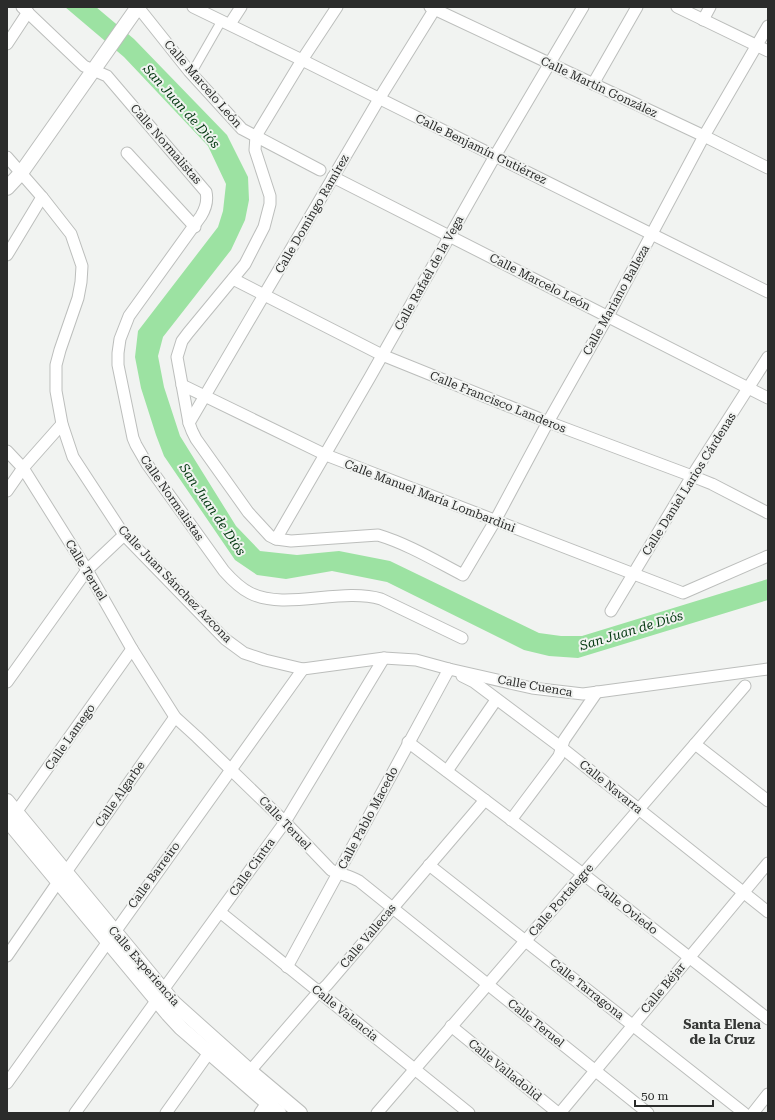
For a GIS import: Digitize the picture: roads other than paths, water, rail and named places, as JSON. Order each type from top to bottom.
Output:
[{"type":"street","name":"Calle Benjamín Gutiérrez","points":[[193,7],[226,22],[768,292]]},
{"type":"street","points":[[192,74],[226,22],[241,7]]},
{"type":"street","points":[[276,539],[265,531],[248,512],[196,439],[189,423],[177,357],[182,341],[245,264],[264,227],[270,204],[269,189],[255,150],[256,136],[302,60],[337,7]]},
{"type":"street","name":"Calle Rafaél de la Vega","points":[[276,539],[326,455],[495,156],[583,7]]},
{"type":"street","points":[[593,84],[637,7]]},
{"type":"street","points":[[677,7],[768,51]]},
{"type":"street","points":[[703,20],[710,7]]},
{"type":"street","points":[[7,188],[21,173],[137,8]]},
{"type":"street","name":"Calle Marcelo León","points":[[137,8],[192,74],[242,129],[320,170]]},
{"type":"street","name":"Calle Martín González","points":[[433,8],[704,136],[768,168]]},
{"type":"street","name":"Calle Domingo Ramírez","points":[[189,423],[433,8]]},
{"type":"street","points":[[7,44],[25,10]]},
{"type":"street","name":"Calle Normalistas","points":[[25,10],[84,66],[96,66],[107,76],[206,192],[206,208],[195,227],[136,304],[129,316],[120,339],[118,365],[133,438],[147,464],[224,571],[237,585],[251,594],[280,600],[352,595],[370,596],[381,599],[462,638]]},
{"type":"street","name":"Calle Mariano Balleza","points":[[276,539],[291,541],[378,536],[402,544],[463,575],[495,521],[548,422],[608,316],[704,136],[768,26]]},
{"type":"street","points":[[127,153],[195,227]]},
{"type":"street","name":"Calle Juan Sánchez Azcona","points":[[7,157],[42,197],[71,234],[82,266],[82,282],[78,298],[56,365],[56,391],[62,424],[73,457],[124,535],[225,639],[251,655],[302,669]]},
{"type":"street","name":"Calle Marcelo León","points":[[333,177],[768,398]]},
{"type":"street","points":[[7,256],[42,197]]},
{"type":"street","name":"Calle Francisco Landeros","points":[[232,279],[382,355],[548,422],[712,484],[768,514]]},
{"type":"street","name":"Calle Daniel Larios Cárdenas","points":[[611,611],[692,476],[768,357]]},
{"type":"street","name":"Calle Manuel María Lombardini","points":[[182,385],[326,455],[683,594],[768,556]]},
{"type":"street","points":[[7,491],[23,468],[62,424]]},
{"type":"street","name":"Calle Teruel","points":[[7,451],[23,468],[86,570],[132,649],[175,717],[285,822],[326,866],[338,873],[352,877],[648,1113]]},
{"type":"street","points":[[7,682],[86,570],[124,535]]},
{"type":"street","name":"Calle Lamego","points":[[10,820],[132,649]]},
{"type":"street","name":"Calle Cuenca","points":[[302,669],[384,658],[416,660],[449,669],[552,691],[583,694],[768,669]]},
{"type":"street","name":"Calle Cintra","points":[[75,1113],[285,822],[384,658]]},
{"type":"street","name":"Calle Barreiro","points":[[7,1083],[302,669]]},
{"type":"street","name":"Calle Navarra","points":[[449,669],[474,682],[496,700],[562,748],[768,912]]},
{"type":"street","name":"Calle Pablo Macedo","points":[[287,967],[449,669]]},
{"type":"street","name":"Calle Portalegre","points":[[377,1113],[745,686]]},
{"type":"street","points":[[511,820],[559,756],[564,740],[597,692]]},
{"type":"street","points":[[447,771],[496,700]]},
{"type":"street","name":"Calle Algarbe","points":[[7,956],[175,717]]},
{"type":"street","name":"Calle Oviedo","points":[[408,742],[583,874],[768,1019]]},
{"type":"street","points":[[696,744],[768,801]]},
{"type":"street","name":"Calle Vallecas","points":[[250,1071],[485,800]]},
{"type":"street","name":"Calle Experiencia","points":[[7,801],[10,820],[62,877],[160,995],[181,1028],[250,1071],[268,1103],[300,1113]]},
{"type":"street","name":"Calle Béjar","points":[[559,1113],[768,863]]},
{"type":"street","name":"Calle Tarragona","points":[[429,865],[744,1113]]},
{"type":"street","name":"Calle Valencia","points":[[220,912],[469,1113]]},
{"type":"street","name":"Calle Valladolid","points":[[451,1026],[559,1113]]},
{"type":"street","points":[[166,1113],[213,1047]]},
{"type":"street","name":"Calle Experiencia","points":[[213,1047],[279,1113]]},
{"type":"street","points":[[753,1113],[768,1094]]},
{"type":"water","name":"San Juan de Diós","points":[[65,7],[96,7],[134,39],[227,135],[248,177],[249,200],[245,220],[231,250],[163,337],[158,356],[164,387],[180,436],[236,526],[260,551],[297,555],[339,551],[390,561],[539,633],[561,636],[582,636],[768,579],[768,600],[578,658],[549,656],[524,650],[387,582],[332,571],[286,579],[257,575],[235,560],[164,456],[141,388],[135,357],[138,331],[218,227],[223,211],[226,184],[208,146],[124,57]]},
{"type":"district","name":"Santa Elena de la Cruz","points":[[722,1032]]}]
